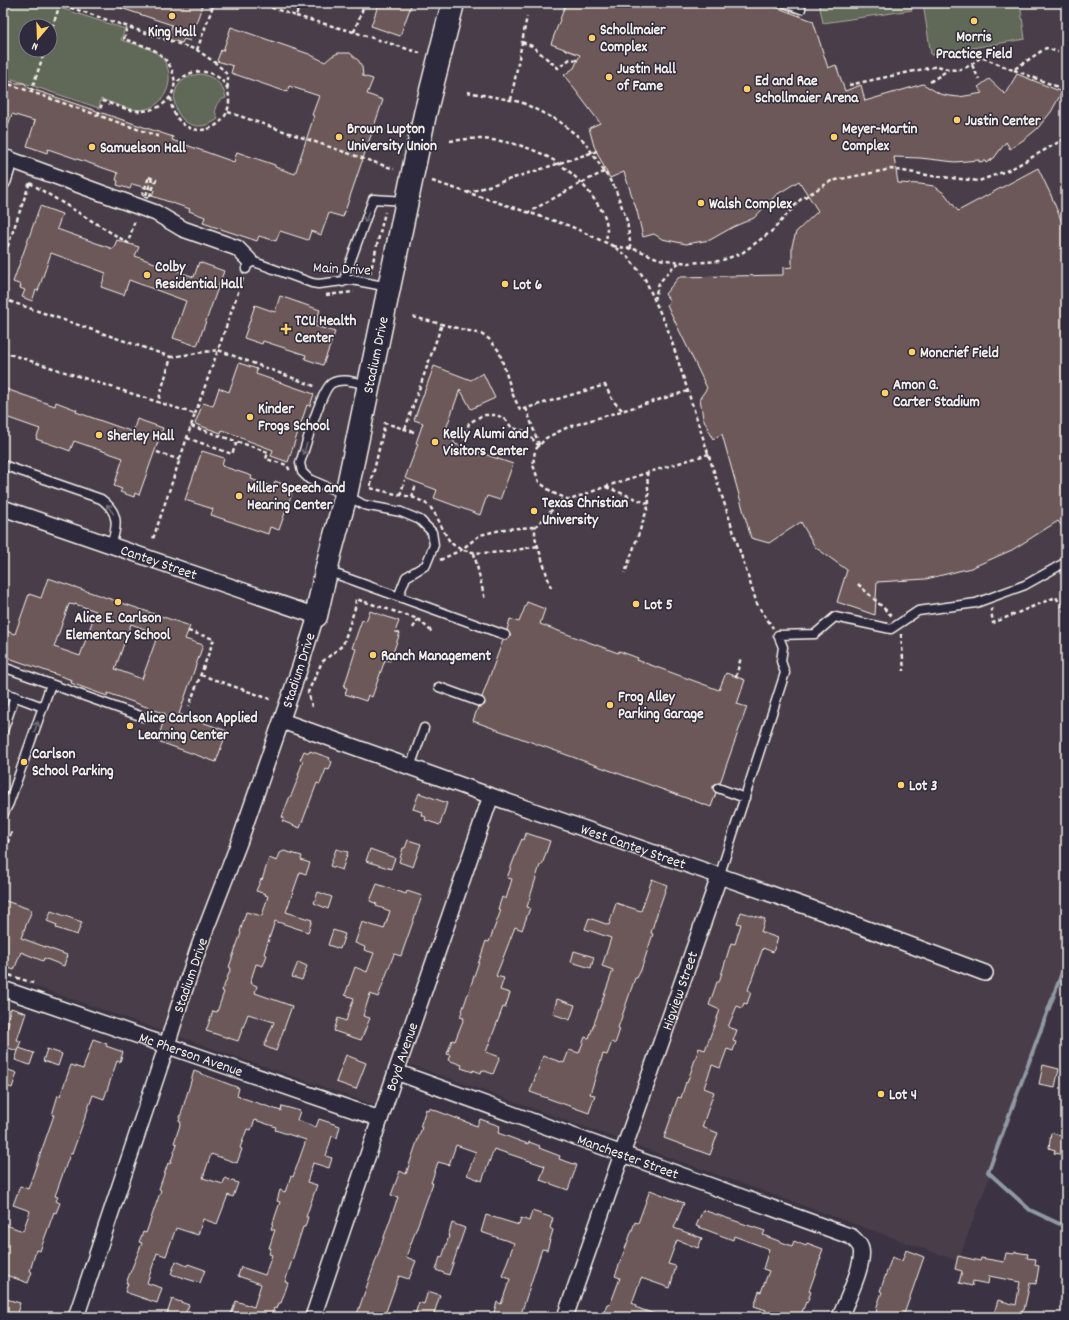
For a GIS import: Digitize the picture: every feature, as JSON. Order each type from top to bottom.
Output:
[{"type":"street","name":"Stadium Drive","points":[[76,1317],[167,1046],[197,951],[240,840],[282,721],[316,616],[326,570],[346,495],[368,385],[379,285],[407,201],[425,114],[453,3]]},
{"type":"street","points":[[3,181],[7,158],[156,213],[184,229],[237,248],[248,264]]},
{"type":"street","name":"Cantey Street","points":[[3,508],[316,616]]},
{"type":"street","name":"West Cantey Street","points":[[282,721],[823,913],[984,973]]},
{"type":"street","name":"Boyd Avenue","points":[[313,1317],[491,796]]},
{"type":"street","name":"Higview Street","points":[[566,1317],[719,877]]},
{"type":"street","name":"Mc Pherson Avenue","points":[[3,989],[380,1119]]},
{"type":"street","name":"Manchester Street","points":[[396,1072],[852,1238],[859,1244],[862,1251],[860,1267],[840,1317]]},
{"type":"lane","points":[[785,3],[801,9]]},
{"type":"lane","points":[[343,282],[373,199],[407,201]]},
{"type":"lane","name":"Main Drive","points":[[248,264],[318,284],[352,280],[379,285]]},
{"type":"lane","points":[[368,385],[343,380],[331,384],[324,394],[300,463],[302,472],[309,479],[346,495],[364,505],[401,512],[420,520],[432,532],[434,545],[426,565],[406,577],[399,596]]},
{"type":"lane","points":[[3,465],[101,499],[108,504],[116,521],[116,530],[111,545]]},
{"type":"lane","points":[[778,635],[815,634],[835,617],[891,629],[918,611],[976,603],[1025,585],[1066,562]]},
{"type":"lane","points":[[326,570],[505,635]]},
{"type":"lane","name":"Higview Street","points":[[719,877],[785,673],[781,661],[783,647],[778,635]]},
{"type":"lane","points":[[3,666],[143,716]]},
{"type":"lane","points":[[3,815],[6,802],[43,707],[50,684]]},
{"type":"lane","points":[[439,687],[480,702]]},
{"type":"lane","points":[[3,692],[43,707]]},
{"type":"lane","points":[[3,731],[15,696]]},
{"type":"lane","points":[[410,767],[424,728]]},
{"type":"lane","points":[[718,788],[744,798]]},
{"type":"path","points":[[197,50],[214,3]]},
{"type":"path","points":[[258,3],[296,16],[354,32],[420,53]]},
{"type":"path","points":[[296,16],[300,3]]},
{"type":"path","points":[[354,32],[365,3]]},
{"type":"path","points":[[54,18],[58,4],[197,50],[215,63],[228,77],[230,100],[228,112],[221,122],[211,128],[199,130],[187,127],[178,120],[172,109],[170,97]]},
{"type":"path","points":[[510,100],[528,16]]},
{"type":"path","points":[[127,27],[124,39],[154,50],[163,57],[172,70],[176,83]]},
{"type":"path","points":[[522,42],[532,46],[558,68],[570,59],[577,60]]},
{"type":"path","points":[[1013,70],[1046,48],[1058,52]]},
{"type":"path","points":[[849,85],[938,66],[948,69],[962,70],[972,65],[981,57],[1066,90]]},
{"type":"path","points":[[31,92],[42,58]]},
{"type":"path","points":[[972,65],[979,79]]},
{"type":"path","points":[[930,82],[948,69]]},
{"type":"path","points":[[98,115],[103,101],[141,111],[153,109],[163,104],[170,97],[176,83],[184,76],[193,72],[203,71],[213,74],[222,80],[228,88]]},
{"type":"path","points":[[3,82],[160,137]]},
{"type":"path","points":[[467,92],[521,102],[559,121],[585,142],[615,188],[627,221],[631,249]]},
{"type":"path","points":[[228,112],[394,169]]},
{"type":"path","points":[[613,246],[638,250],[659,259],[680,262],[720,261],[742,253],[772,231],[800,200],[831,182],[891,169],[933,176],[979,180],[1011,169],[1066,138]]},
{"type":"path","points":[[450,141],[480,139],[512,143],[538,151],[560,163],[582,182],[605,214],[608,229],[606,243]]},
{"type":"path","points":[[467,193],[596,151]]},
{"type":"path","points":[[528,213],[582,182],[605,171]]},
{"type":"path","points":[[147,194],[152,179]]},
{"type":"path","points":[[3,260],[30,181],[128,243],[137,214]]},
{"type":"path","points":[[432,181],[570,226],[613,246],[628,257],[636,267],[645,279],[668,330],[757,604],[778,635]]},
{"type":"path","points":[[379,285],[385,212]]},
{"type":"path","points":[[654,300],[659,283],[673,267],[680,262]]},
{"type":"path","points":[[153,539],[248,264]]},
{"type":"path","points":[[3,299],[171,357],[218,350],[319,388]]},
{"type":"path","points":[[413,317],[481,334],[489,339],[499,351],[513,395],[520,410],[605,385],[613,401],[623,411]]},
{"type":"path","points":[[405,429],[442,324]]},
{"type":"path","points":[[3,352],[195,414]]},
{"type":"path","points":[[158,402],[171,357]]},
{"type":"path","points":[[688,391],[568,427],[546,438],[535,450],[533,465],[539,482],[553,493],[570,500],[647,472],[709,454]]},
{"type":"path","points":[[526,408],[539,446]]},
{"type":"path","points":[[464,440],[469,423],[483,415],[497,415],[506,420],[512,428],[525,431],[539,446]]},
{"type":"path","points":[[414,432],[385,423],[370,488],[412,497],[416,484]]},
{"type":"path","points":[[191,426],[268,452],[266,459],[287,465]]},
{"type":"path","points":[[187,438],[232,454],[237,442]]},
{"type":"path","points":[[157,452],[180,460]]},
{"type":"path","points":[[626,573],[649,504],[647,472]]},
{"type":"path","points":[[400,495],[405,480]]},
{"type":"path","points":[[606,486],[649,504]]},
{"type":"path","points":[[426,565],[461,550],[480,534],[535,526],[564,498]]},
{"type":"path","points":[[535,526],[535,537],[551,588]]},
{"type":"path","points":[[461,550],[474,553],[515,550],[538,546]]},
{"type":"path","points":[[474,553],[485,600]]},
{"type":"path","points":[[991,610],[993,623],[1056,597],[1066,614]]},
{"type":"path","points":[[312,707],[308,692],[322,662],[344,645],[355,608],[356,599],[418,619],[432,632]]},
{"type":"path","points":[[412,628],[418,619]]},
{"type":"path","points":[[188,630],[214,639],[189,706]]},
{"type":"path","points":[[736,677],[742,657]]},
{"type":"path","points":[[201,675],[270,699]]},
{"type":"path","points":[[3,856],[12,830]]},
{"type":"shaded area","name":"Texas Christian University","points":[[3,3],[1066,3],[1066,971],[958,1261],[395,1059],[378,1106],[3,975]]},
{"type":"green space","points":[[3,3],[45,3],[125,29],[121,40],[144,47],[156,53],[163,59],[169,75],[169,84],[161,100],[155,105],[140,110],[124,107],[101,99],[99,108],[3,76]]},
{"type":"green space","name":"Morris Practice Field","points":[[819,3],[912,3],[912,10],[823,23]]},
{"type":"green space","name":"Morris Practice Field","points":[[923,3],[1020,3],[1025,39],[931,55]]},
{"type":"green space","points":[[201,74],[218,82],[225,93],[226,98],[219,101],[216,106],[216,116],[218,119],[204,126],[192,125],[182,119],[176,109],[174,98],[177,87],[186,78]]},
{"type":"building","name":"King Hall","points":[[112,3],[203,3],[190,41],[184,39],[182,43],[168,39],[172,25],[112,5]]},
{"type":"building","points":[[379,3],[412,3],[400,36],[371,26]]},
{"type":"building","name":"Amon G. Carter Stadium","points":[[566,3],[765,3],[813,21],[828,68],[836,65],[845,91],[861,85],[865,101],[923,84],[940,94],[949,96],[959,97],[983,93],[978,87],[989,79],[1005,94],[1017,74],[1062,92],[1051,112],[1037,129],[1010,149],[1006,142],[994,158],[986,163],[985,161],[979,162],[979,160],[955,162],[894,157],[898,183],[934,186],[945,194],[958,211],[1038,168],[1050,193],[1066,232],[1066,531],[1058,521],[1012,550],[971,568],[926,579],[877,582],[875,615],[837,602],[847,570],[815,547],[801,522],[769,543],[751,538],[722,434],[713,439],[703,418],[700,398],[707,388],[667,305],[670,301],[665,294],[679,277],[783,275],[783,268],[792,267],[792,246],[796,232],[818,211],[799,181],[776,195],[754,218],[733,227],[710,240],[686,244],[662,239],[654,234],[643,237],[637,211],[624,172],[610,178],[594,146],[589,128],[600,123],[564,75],[574,68],[580,55],[551,44]]},
{"type":"building","name":"Brown Lupton University Union","points":[[231,27],[309,54],[325,62],[338,53],[350,53],[359,61],[362,67],[363,76],[373,79],[367,94],[383,100],[343,217],[329,213],[321,235],[311,231],[308,240],[280,231],[276,241],[259,236],[257,241],[203,223],[205,217],[189,211],[190,209],[152,196],[154,190],[132,184],[130,189],[117,185],[118,181],[116,180],[118,173],[48,149],[47,153],[27,146],[35,121],[12,114],[5,134],[3,134],[3,79],[16,83],[24,83],[29,88],[173,137],[172,140],[234,162],[237,152],[275,165],[275,167],[295,174],[319,96],[289,86],[287,92],[231,73],[233,66],[217,61],[221,50],[223,51]]},
{"type":"building","name":"Colby Residential Hall","points":[[40,206],[62,214],[57,229],[113,249],[117,240],[139,247],[135,256],[194,277],[199,262],[224,271],[197,346],[173,338],[186,301],[129,280],[124,295],[101,287],[106,273],[51,253],[38,291],[36,290],[32,301],[22,297],[25,290],[20,288],[21,285],[13,282]]},
{"type":"building","name":"TCU Health Center","points":[[280,296],[320,310],[315,326],[335,332],[323,365],[305,359],[306,355],[263,341],[262,344],[244,338],[255,305],[275,312]]},
{"type":"building","name":"Kinder Frogs School","points":[[239,363],[257,369],[256,374],[314,394],[310,406],[307,405],[288,462],[271,456],[273,450],[222,430],[221,433],[195,424],[203,403],[213,406],[219,388],[229,392]]},
{"type":"building","name":"Kelly Alumi and Visitors Center","points":[[434,366],[471,380],[483,373],[495,398],[471,409],[460,389],[446,429],[451,435],[455,444],[513,464],[500,500],[487,496],[480,515],[434,498],[437,490],[405,478],[418,444],[416,443],[423,423],[414,420]]},
{"type":"building","name":"Sherley Hall","points":[[3,388],[55,406],[56,402],[77,410],[76,412],[133,432],[137,419],[163,428],[139,495],[135,493],[134,497],[120,492],[122,489],[114,486],[123,458],[74,441],[70,451],[36,439],[40,429],[3,416]]},
{"type":"building","name":"Miller Speech and Hearing Center","points":[[202,451],[224,458],[222,466],[252,476],[251,479],[273,487],[275,481],[288,486],[286,491],[292,493],[279,530],[270,527],[268,534],[211,515],[213,509],[185,500]]},
{"type":"building","points":[[48,578],[190,626],[185,639],[203,645],[179,714],[227,731],[216,762],[157,741],[166,714],[108,693],[107,696],[71,683],[72,680],[3,656],[3,630],[15,634],[29,594],[41,598]],"holes":[[[69,604],[75,604],[96,611],[80,656],[54,647]],[[131,624],[158,634],[142,679],[115,669]]]},
{"type":"building","name":"Frog Alley Parking Garage","points":[[527,602],[545,609],[540,624],[618,653],[619,651],[638,658],[637,660],[719,690],[726,673],[745,680],[737,704],[747,707],[720,783],[713,786],[716,793],[711,807],[473,721],[478,707],[485,704],[482,697],[503,640],[510,637],[507,630],[510,619],[519,622]]},
{"type":"building","name":"Ranch Management","points":[[370,611],[399,621],[395,632],[400,633],[390,661],[385,660],[372,697],[368,695],[366,701],[345,694],[347,688],[344,687],[356,649],[352,648],[362,620],[366,621]]},
{"type":"building","points":[[304,751],[309,753],[310,751],[330,758],[329,760],[332,762],[329,770],[326,769],[320,784],[317,783],[300,828],[282,821],[284,818],[282,817],[299,776],[298,775],[303,761],[300,760]]},
{"type":"building","points":[[419,793],[447,803],[440,825],[425,820],[426,817],[421,815],[422,812],[413,809]]},
{"type":"building","points":[[526,833],[550,841],[542,865],[540,865],[527,907],[530,908],[522,930],[515,927],[496,976],[504,978],[500,990],[510,993],[505,1008],[503,1007],[486,1052],[500,1057],[493,1074],[482,1070],[481,1073],[473,1070],[473,1072],[461,1068],[462,1065],[448,1060],[450,1055],[447,1054],[452,1040],[455,1041],[464,1018],[460,1017],[486,941],[489,942],[501,910],[498,909],[502,897],[506,899],[512,879],[507,878],[518,848],[522,839],[524,840]]},
{"type":"building","points":[[408,840],[421,844],[413,867],[399,862],[403,848],[405,848]]},
{"type":"building","points":[[336,849],[348,852],[342,870],[330,866]]},
{"type":"building","points":[[370,849],[395,858],[391,869],[366,861]]},
{"type":"building","points":[[284,851],[302,856],[301,860],[310,863],[306,874],[300,872],[286,912],[312,920],[308,932],[275,921],[264,954],[267,955],[263,966],[256,964],[250,983],[257,986],[255,993],[292,1006],[276,1051],[264,1046],[274,1022],[248,1014],[238,1041],[206,1031],[213,1011],[217,1012],[224,992],[222,991],[231,968],[229,967],[241,933],[240,932],[246,912],[262,916],[268,896],[256,891],[261,879],[262,880],[269,858],[277,861],[280,853]]},
{"type":"building","points":[[652,879],[667,885],[654,923],[651,933],[653,934],[641,970],[637,978],[635,978],[618,1028],[620,1029],[615,1044],[612,1042],[607,1055],[603,1054],[590,1094],[595,1095],[589,1113],[530,1092],[543,1056],[564,1063],[569,1050],[579,1053],[585,1037],[589,1038],[613,970],[602,966],[611,938],[585,929],[589,918],[609,925],[616,903],[641,911]]},
{"type":"building","points":[[377,884],[406,894],[407,891],[422,896],[401,956],[394,954],[378,997],[370,994],[363,1016],[370,1018],[361,1040],[334,1031],[338,1018],[346,1021],[354,998],[345,995],[355,967],[367,972],[374,953],[364,950],[365,947],[355,943],[362,922],[384,929],[390,911],[376,906],[377,904],[370,901]]},
{"type":"building","points":[[318,892],[332,897],[328,909],[314,903]]},
{"type":"building","points":[[3,900],[32,910],[21,938],[67,955],[64,966],[44,958],[43,961],[21,952],[14,970],[3,966]]},
{"type":"building","points":[[51,911],[82,922],[77,935],[56,928],[57,925],[47,921]]},
{"type":"building","points":[[741,912],[765,919],[761,932],[778,938],[773,952],[763,948],[748,990],[751,992],[747,1004],[744,1003],[742,1008],[737,1006],[728,1027],[737,1030],[733,1041],[736,1042],[733,1051],[727,1049],[720,1068],[712,1065],[704,1088],[714,1092],[702,1127],[718,1133],[710,1155],[664,1138],[678,1097],[681,1098],[699,1048],[705,1050],[720,1010],[709,1005],[717,982],[719,982],[731,943],[735,944],[741,924],[737,923]]},
{"type":"building","points":[[333,930],[345,934],[340,949],[328,945]]},
{"type":"building","points":[[574,951],[594,957],[591,968],[571,962]]},
{"type":"building","points":[[298,962],[307,966],[302,980],[292,977]]},
{"type":"building","points":[[557,999],[575,1005],[570,1020],[553,1014]]},
{"type":"building","points":[[11,1008],[26,1013],[17,1040],[21,1041],[17,1051],[3,1046],[3,1039],[9,1021],[7,1021]]},
{"type":"building","points":[[93,1039],[107,1044],[106,1046],[123,1052],[120,1062],[117,1061],[104,1099],[93,1095],[55,1196],[58,1197],[56,1201],[60,1203],[56,1213],[54,1212],[40,1251],[36,1250],[30,1271],[32,1272],[28,1283],[3,1274],[3,1224],[23,1231],[30,1211],[13,1205],[20,1186],[28,1189],[54,1115],[52,1115],[58,1095],[60,1096],[71,1065],[83,1069]]},
{"type":"building","points":[[19,1048],[34,1053],[30,1065],[15,1060]]},
{"type":"building","points":[[47,1049],[62,1054],[58,1066],[43,1061]]},
{"type":"building","points":[[346,1055],[366,1063],[356,1089],[336,1082]]},
{"type":"building","points":[[1043,1065],[1059,1069],[1055,1087],[1039,1084]]},
{"type":"building","points":[[3,1068],[17,1073],[12,1088],[3,1085]]},
{"type":"building","points":[[194,1071],[239,1088],[237,1096],[281,1111],[282,1106],[300,1111],[297,1120],[316,1127],[319,1119],[340,1126],[337,1138],[332,1136],[326,1156],[332,1158],[329,1168],[313,1163],[307,1182],[317,1185],[306,1217],[308,1217],[305,1227],[303,1227],[285,1282],[288,1283],[281,1303],[279,1303],[277,1309],[274,1308],[272,1314],[277,1317],[230,1317],[236,1301],[254,1307],[261,1284],[238,1276],[241,1267],[265,1275],[272,1255],[269,1254],[271,1248],[269,1248],[275,1230],[271,1229],[280,1202],[277,1201],[280,1190],[285,1192],[291,1176],[293,1177],[306,1140],[275,1130],[276,1127],[255,1120],[251,1130],[247,1129],[240,1148],[242,1149],[237,1163],[211,1154],[203,1178],[223,1184],[225,1178],[238,1183],[233,1197],[228,1195],[217,1224],[203,1219],[198,1235],[176,1228],[166,1256],[157,1253],[147,1283],[162,1288],[157,1303],[125,1292],[128,1283],[126,1283],[142,1243],[139,1242],[143,1232],[146,1233],[161,1190],[159,1189],[168,1163],[170,1164],[177,1144],[174,1143],[181,1122],[179,1121]]},
{"type":"building","points":[[429,1108],[477,1126],[480,1119],[500,1126],[498,1133],[528,1144],[529,1142],[540,1146],[539,1148],[560,1156],[559,1159],[577,1165],[568,1190],[540,1180],[545,1166],[494,1149],[482,1181],[467,1175],[476,1152],[456,1145],[449,1165],[438,1162],[431,1183],[433,1183],[406,1257],[416,1261],[409,1279],[399,1276],[384,1317],[356,1317],[398,1197],[391,1195],[400,1171],[406,1174],[422,1127],[420,1127],[426,1109],[428,1110]]},
{"type":"building","points":[[1051,1133],[1066,1136],[1066,1155],[1054,1153],[1055,1150],[1049,1148]]},
{"type":"building","points":[[650,1190],[684,1203],[674,1228],[702,1238],[698,1248],[677,1240],[668,1264],[676,1266],[670,1288],[641,1278],[632,1303],[636,1305],[635,1307],[660,1316],[659,1317],[602,1317],[607,1304],[610,1305],[620,1278],[615,1276],[635,1222],[638,1223]]},
{"type":"building","points":[[703,1210],[765,1231],[763,1235],[792,1246],[794,1241],[806,1246],[807,1243],[823,1249],[809,1291],[811,1292],[800,1317],[763,1317],[766,1310],[754,1306],[759,1291],[761,1292],[769,1271],[763,1269],[769,1249],[734,1236],[733,1240],[696,1226]]},
{"type":"building","points":[[532,1211],[553,1218],[550,1228],[553,1230],[547,1250],[542,1249],[520,1317],[510,1317],[494,1312],[497,1302],[501,1304],[510,1279],[502,1276],[514,1243],[481,1232],[486,1215],[519,1225],[521,1218],[529,1221]]},
{"type":"building","points":[[452,1223],[465,1228],[449,1275],[436,1270],[440,1257],[442,1258]]},
{"type":"building","points":[[906,1250],[924,1257],[903,1317],[875,1317],[882,1292],[880,1291],[892,1257],[902,1261]]},
{"type":"building","points":[[1015,1252],[1028,1254],[1027,1258],[1036,1259],[1035,1265],[1039,1266],[1036,1284],[1030,1283],[1024,1310],[1020,1317],[993,1317],[998,1300],[1016,1305],[1020,1282],[989,1276],[988,1284],[973,1281],[972,1286],[959,1283],[962,1271],[955,1269],[958,1256],[980,1261],[981,1258],[1004,1262],[1006,1253],[1014,1254]]},
{"type":"building","points":[[176,1261],[187,1266],[188,1264],[205,1270],[200,1283],[171,1274]]},
{"type":"building","points":[[428,1291],[440,1295],[433,1317],[424,1317],[415,1314],[419,1302],[424,1304]]},
{"type":"building","points":[[3,1298],[20,1303],[16,1317],[3,1317]]},
{"type":"building","points":[[172,1299],[189,1305],[184,1317],[166,1317]]},
{"type":"waterway","points":[[1066,962],[988,1172],[1030,1210],[1066,1227]]},
{"type":"place","name":"King Hall","points":[[172,16]]},
{"type":"place","name":"Morris Practice Field","points":[[974,21]]},
{"type":"place","name":"Schollmaier Complex","points":[[592,38]]},
{"type":"place","name":"Justin Hall of Fame","points":[[609,77]]},
{"type":"place","name":"Ed and Rae Schollmaier Arena","points":[[747,89]]},
{"type":"place","name":"Justin Center","points":[[957,120]]},
{"type":"place","name":"Brown Lupton University Union","points":[[339,137]]},
{"type":"place","name":"Meyer-Martin Complex","points":[[834,137]]},
{"type":"place","name":"Samuelson Hall","points":[[92,147]]},
{"type":"place","name":"Walsh Complex","points":[[701,203]]},
{"type":"place","name":"Colby Residential Hall","points":[[147,275]]},
{"type":"place","name":"Lot 6","points":[[505,284]]},
{"type":"place","name":"TCU Health Center","points":[[286,329]]},
{"type":"place","name":"Moncrief Field","points":[[912,352]]},
{"type":"place","name":"Amon G. Carter Stadium","points":[[885,393]]},
{"type":"place","name":"Kinder Frogs School","points":[[250,417]]},
{"type":"place","name":"Sherley Hall","points":[[99,435]]},
{"type":"place","name":"Kelly Alumi and Visitors Center","points":[[435,442]]},
{"type":"place","name":"Miller Speech and Hearing Center","points":[[239,496]]},
{"type":"place","name":"Texas Christian University","points":[[534,511]]},
{"type":"place","name":"Alice E. Carlson Elementary School","points":[[118,602]]},
{"type":"place","name":"Lot 5","points":[[636,604]]},
{"type":"place","name":"Ranch Management","points":[[373,655]]},
{"type":"place","name":"Frog Alley Parking Garage","points":[[610,705]]},
{"type":"place","name":"Alice Carlson Applied Learning Center","points":[[130,726]]},
{"type":"place","name":"Carlson School Parking","points":[[24,762]]},
{"type":"place","name":"Lot 3","points":[[901,785]]},
{"type":"place","name":"Lot 4","points":[[881,1094]]}]
